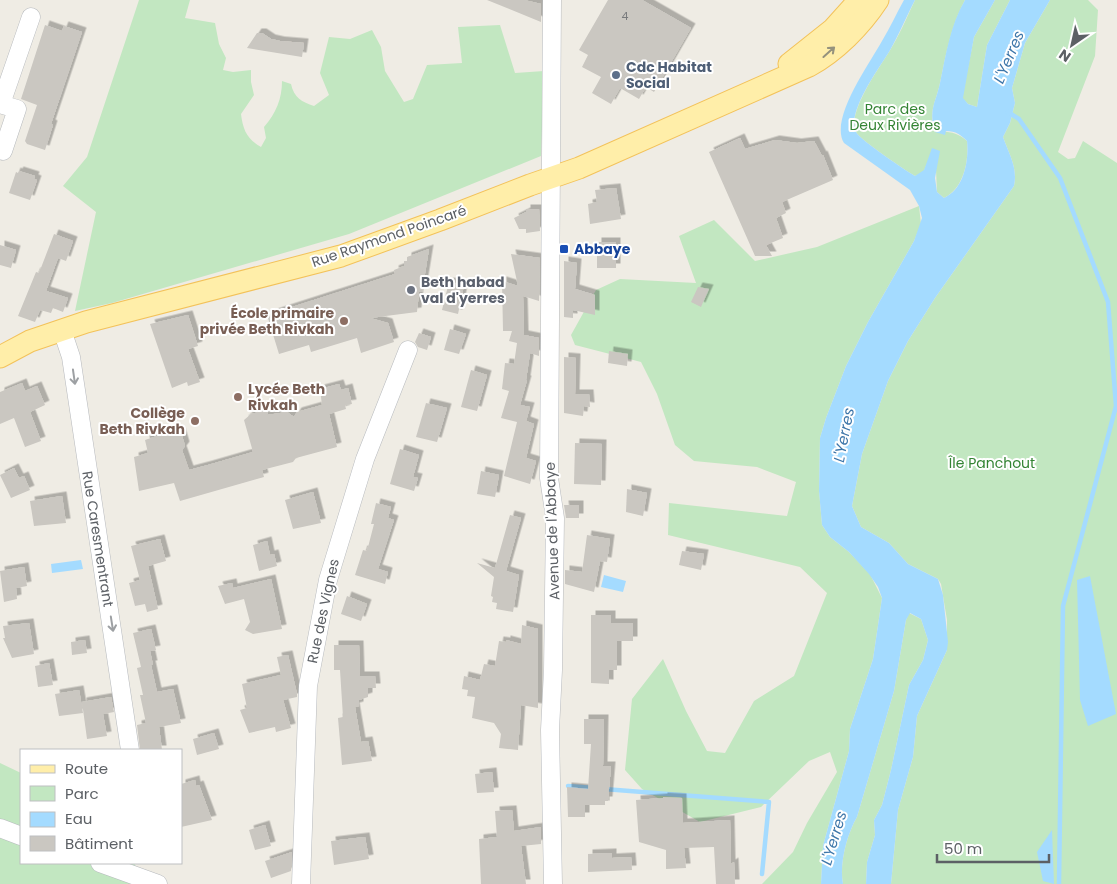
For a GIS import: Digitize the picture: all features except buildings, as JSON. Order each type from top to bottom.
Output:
[{"type":"main road","name":"Rue Raymond Poincaré","points":[[740,98],[810,49],[840,22],[859,0]]},
{"type":"main road","name":"Rue Raymond Poincaré","points":[[0,357],[30,342],[62,330],[341,256],[579,168],[740,98],[823,58],[853,31],[878,0]]},
{"type":"street","name":"Avenue de l'Abbaye","points":[[552,0],[549,478],[555,518],[550,740],[553,884]]},
{"type":"street","points":[[0,150],[3,151],[17,109],[0,104],[31,17]]},
{"type":"street","name":"Rue Caresmentrant","points":[[62,330],[71,357],[130,749]]},
{"type":"street","name":"Rue des Vignes","points":[[301,884],[308,686],[328,580],[365,459],[408,350]]},
{"type":"street","points":[[0,828],[20,836]]},
{"type":"street","points":[[103,864],[156,883]]},
{"type":"street","points":[[148,864],[156,883]]},
{"type":"green space","points":[[139,0],[190,0],[185,18],[215,23],[219,44],[226,58],[223,70],[233,72],[251,70],[254,95],[241,114],[246,134],[261,147],[266,138],[264,127],[275,111],[282,88],[282,81],[291,84],[294,93],[299,99],[314,106],[329,95],[320,73],[329,37],[350,39],[372,30],[381,47],[385,71],[404,102],[413,99],[427,65],[462,63],[458,27],[500,25],[515,73],[544,71],[541,156],[349,234],[112,303],[75,311],[96,212],[63,186],[87,157]]},
{"type":"green space","name":"Parc des Deux Rivières","points":[[915,0],[965,0],[949,40],[932,112],[935,132],[953,133],[967,141],[966,165],[961,181],[951,194],[944,198],[937,192],[936,170],[926,166],[923,173],[915,176],[883,155],[859,136],[854,124],[859,103],[896,40]]},
{"type":"green space","points":[[995,0],[1010,0],[987,45],[977,107],[968,104],[962,98],[974,37]]},
{"type":"green space","name":"Île Panchout","points":[[1050,0],[1088,0],[1098,10],[1095,56],[1058,152],[1068,159],[1075,158],[1083,141],[1117,163],[1117,884],[891,884],[898,810],[913,757],[917,716],[947,650],[947,620],[941,584],[938,579],[908,564],[889,543],[861,527],[852,506],[862,454],[888,381],[908,341],[935,298],[1014,186],[1014,167],[1003,137],[1010,123],[1015,103],[1012,88],[1025,43]]},
{"type":"green space","points":[[919,206],[921,224],[914,241],[868,322],[846,366],[820,438],[819,490],[822,525],[830,537],[849,552],[870,574],[882,598],[873,659],[850,729],[849,751],[823,846],[821,884],[762,884],[793,852],[807,823],[837,772],[830,752],[809,761],[761,807],[700,822],[642,789],[625,770],[632,699],[663,659],[686,711],[707,751],[725,753],[754,701],[794,676],[827,593],[800,567],[668,535],[669,503],[787,516],[796,482],[757,467],[694,461],[675,445],[657,394],[641,362],[575,345],[571,335],[596,290],[620,279],[696,283],[679,236],[714,220],[755,261],[817,247]]},
{"type":"green space","points":[[909,613],[921,619],[928,640],[923,660],[909,685],[882,805],[874,820],[875,835],[867,862],[866,884],[843,884],[842,867],[845,849],[857,817],[894,691],[906,620]]},
{"type":"green space","points":[[0,763],[20,773],[20,864],[135,864],[145,884],[0,884]]},
{"type":"water","name":"L'Yerres","points":[[904,0],[915,0],[893,46],[859,103],[854,124],[859,136],[883,155],[915,176],[924,170],[932,148],[940,151],[935,178],[937,192],[944,198],[956,188],[964,174],[967,141],[953,132],[946,131],[945,135],[935,132],[932,112],[952,30],[965,0],[995,0],[974,37],[963,98],[968,104],[977,107],[987,45],[1010,0],[1050,0],[1025,43],[1012,88],[1015,103],[1010,123],[1003,137],[1014,167],[1014,186],[935,298],[908,341],[888,381],[862,454],[852,506],[861,527],[889,543],[908,564],[938,579],[943,595],[948,642],[947,650],[917,716],[913,757],[898,810],[891,884],[866,884],[867,862],[875,835],[874,820],[882,805],[909,685],[923,660],[928,640],[921,619],[910,613],[906,620],[894,691],[857,817],[845,849],[842,867],[843,884],[821,884],[823,846],[849,751],[850,729],[873,659],[882,598],[878,587],[869,574],[849,552],[830,537],[822,525],[819,491],[820,438],[846,366],[868,322],[914,241],[922,218],[919,206],[910,190],[844,143],[841,133],[842,120],[853,91]]},
{"type":"water","points":[[81,560],[83,569],[52,573],[51,564]]},
{"type":"water","points":[[604,575],[626,581],[623,592],[601,587]]},
{"type":"water","points":[[1090,576],[1116,714],[1088,726],[1080,700],[1077,580]]},
{"type":"water","points":[[1052,830],[1054,884],[1043,881],[1037,852]]},
{"type":"waterway","points":[[1008,112],[1019,119],[1060,178],[1108,302],[1116,406],[1063,606],[1059,884]]},
{"type":"waterway","points":[[568,786],[594,788]]},
{"type":"waterway","points":[[604,789],[769,802],[762,874]]},
{"type":"place","name":"Cdc Habitat Social","points":[[616,75]]},
{"type":"place","name":"Abbaye","points":[[564,249]]},
{"type":"place","name":"Beth habad val d'yerres","points":[[411,290]]},
{"type":"place","name":"École primaire privée Beth Rivkah","points":[[344,321]]},
{"type":"place","name":"Lycée Beth Rivkah","points":[[238,397]]},
{"type":"place","name":"Collège Beth Rivkah","points":[[195,421]]}]
